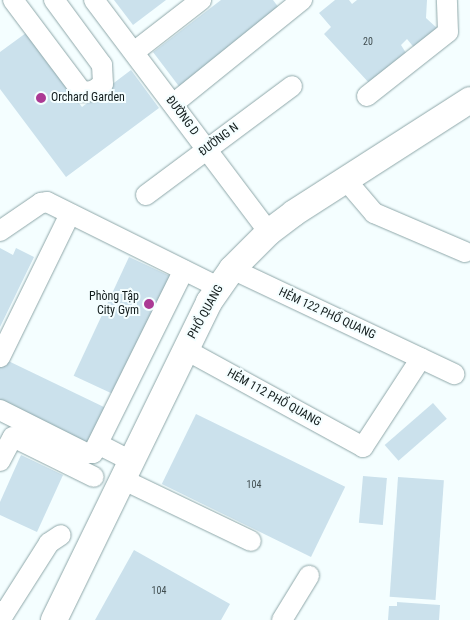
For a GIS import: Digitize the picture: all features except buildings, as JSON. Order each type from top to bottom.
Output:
[{"type":"main road","name":"PHỔ QUANG","points":[[54,620],[186,350],[225,278],[269,232],[346,179],[470,100]]},
{"type":"street","points":[[13,0],[82,92],[93,91],[102,84],[104,72],[54,0]]},
{"type":"street","name":"ĐƯỜNG D","points":[[94,0],[269,232]]},
{"type":"street","points":[[134,52],[201,0]]},
{"type":"street","points":[[173,104],[302,0]]},
{"type":"street","points":[[367,96],[448,32],[447,0]]},
{"type":"street","name":"ĐƯỜNG N","points":[[146,195],[292,86]]},
{"type":"street","points":[[346,179],[374,213],[465,252]]},
{"type":"street","name":"HẺM 122 PHỔ QUANG","points":[[0,232],[44,202],[184,270],[225,278],[421,358],[454,374]]},
{"type":"street","points":[[0,357],[70,214]]},
{"type":"street","points":[[0,410],[86,453],[93,453],[184,270]]},
{"type":"street","name":"HẺM 112 PHỔ QUANG","points":[[186,350],[364,447],[421,358]]},
{"type":"street","points":[[0,461],[13,437],[94,477]]},
{"type":"street","points":[[98,444],[127,470],[252,541]]},
{"type":"street","points":[[0,611],[4,614],[49,543],[61,535]]},
{"type":"street","points":[[282,620],[309,576]]},
{"type":"place","name":"Orchard Garden","points":[[41,98]]},
{"type":"place","name":"Phòng Tập City Gym","points":[[149,304]]}]
